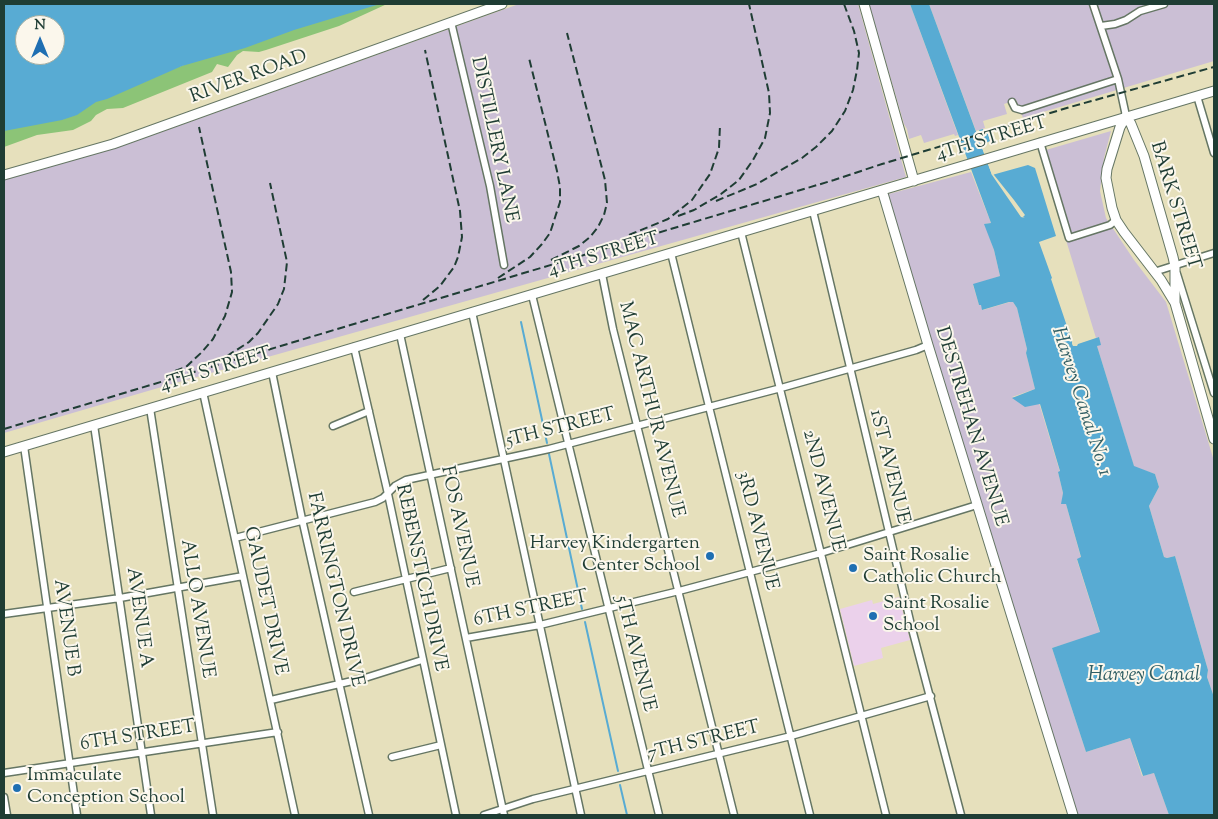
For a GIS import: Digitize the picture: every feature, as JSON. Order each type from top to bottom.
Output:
[{"type":"main road","name":"RIVER ROAD","points":[[4,175],[113,144],[502,4]]},
{"type":"main road","points":[[864,4],[914,181]]},
{"type":"main road","name":"4TH STREET","points":[[4,452],[1214,91]]},
{"type":"main road","points":[[1126,116],[1120,127],[1106,178],[1112,208],[1116,220],[1175,303]]},
{"type":"main road","name":"BARK STREET","points":[[1126,116],[1144,156],[1175,266]]},
{"type":"main road","name":"DESTREHAN AVENUE","points":[[882,190],[1073,815]]},
{"type":"main road","points":[[1175,266],[1175,303],[1214,439]]},
{"type":"street","points":[[1093,4],[1118,79],[1126,116]]},
{"type":"street","points":[[1101,26],[1115,24],[1126,20],[1140,11],[1164,4]]},
{"type":"street","name":"DISTILLERY LANE","points":[[451,22],[490,186],[504,265]]},
{"type":"street","points":[[1012,102],[1014,108],[1022,110],[1118,79]]},
{"type":"street","points":[[1197,96],[1214,153]]},
{"type":"street","points":[[1040,142],[1069,238],[1110,225],[1116,220]]},
{"type":"street","name":"1ST AVENUE","points":[[812,211],[889,532],[961,815]]},
{"type":"street","name":"2ND AVENUE","points":[[741,232],[886,815]]},
{"type":"street","name":"3RD AVENUE","points":[[671,253],[810,815]]},
{"type":"street","points":[[1154,272],[1214,253]]},
{"type":"street","name":"BARK STREET","points":[[1175,266],[1214,393]]},
{"type":"street","name":"MAC ARTHUR AVENUE","points":[[602,274],[613,329],[734,815]]},
{"type":"street","name":"5TH AVENUE","points":[[532,295],[658,815]]},
{"type":"street","points":[[472,312],[581,815]]},
{"type":"street","name":"FOS AVENUE","points":[[400,334],[504,812]]},
{"type":"street","name":"5TH STREET","points":[[235,538],[374,502],[383,498],[395,486],[406,480],[503,459],[638,426],[781,388],[928,345]]},
{"type":"street","name":"REBENSTICH DRIVE","points":[[354,347],[388,494],[456,815]]},
{"type":"street","name":"FARRINGTON DRIVE","points":[[272,372],[302,520],[368,815]]},
{"type":"street","name":"GAUDET DRIVE","points":[[203,392],[295,815]]},
{"type":"street","name":"ALLO AVENUE","points":[[150,408],[214,815]]},
{"type":"street","points":[[333,426],[369,411]]},
{"type":"street","name":"AVENUE A","points":[[94,425],[150,815]]},
{"type":"street","name":"AVENUE B","points":[[24,446],[77,815]]},
{"type":"street","name":"6TH STREET","points":[[466,638],[608,609],[678,591],[821,553],[977,504]]},
{"type":"street","points":[[354,592],[451,568]]},
{"type":"street","points":[[4,614],[120,598],[243,576]]},
{"type":"street","points":[[271,700],[340,684],[422,660]]},
{"type":"street","name":"7TH STREET","points":[[484,815],[504,812],[533,799],[791,736],[931,696]]},
{"type":"street","name":"6TH STREET","points":[[4,773],[278,732]]},
{"type":"street","points":[[392,758],[441,745]]},
{"type":"street","points":[[4,797],[7,815]]},
{"type":"shaded area","points":[[519,4],[858,4],[906,177],[4,433],[4,178],[128,144]]},
{"type":"shaded area","points":[[869,4],[910,4],[958,135],[955,136],[954,134],[924,143],[921,135],[909,139]]},
{"type":"shaded area","points":[[929,4],[1214,4],[1214,61],[1023,118],[1016,100],[1004,104],[1007,114],[983,121],[985,128],[976,131]]},
{"type":"shaded area","points":[[1111,131],[1104,158],[1100,191],[1106,218],[1134,260],[1166,302],[1214,461],[1214,697],[1175,556],[1164,557],[1149,506],[1159,487],[1155,474],[1134,467],[1097,346],[1099,337],[1096,338],[1039,152]]},
{"type":"shaded area","points":[[971,172],[991,223],[985,224],[1000,276],[973,285],[979,305],[981,305],[983,310],[1010,302],[1013,302],[1017,308],[1035,389],[1012,397],[1039,403],[1060,472],[1058,472],[1063,493],[1062,503],[1066,504],[1081,558],[1077,560],[1100,633],[1052,648],[1086,752],[1130,738],[1142,776],[1154,773],[1169,815],[1077,815],[885,195]]},
{"type":"shaded area","points":[[899,597],[910,640],[881,648],[883,658],[854,666],[840,609],[872,600],[873,604]]},
{"type":"green space","points":[[347,4],[387,4],[339,26],[266,50],[259,52],[243,51],[237,55],[228,67],[217,64],[212,72],[123,108],[107,109],[96,115],[91,121],[73,130],[37,135],[4,147],[4,129],[90,100]]},
{"type":"water","points":[[4,4],[380,4],[294,30],[245,48],[182,66],[96,102],[77,115],[62,120],[4,131]]},
{"type":"water","name":"Harvey Canal","points":[[910,4],[929,4],[992,175],[1028,165],[1035,168],[1056,236],[1039,242],[1072,344],[1077,346],[1099,337],[1101,345],[1097,346],[1134,466],[1155,474],[1159,487],[1149,506],[1164,557],[1175,556],[1214,697],[1214,815],[1169,815],[1154,773],[1143,776],[1130,738],[1086,752],[1052,648],[1100,632],[1077,559],[1081,557],[1066,504],[1061,504],[1063,493],[1058,472],[1060,471],[1040,404],[1025,407],[1012,398],[1035,389],[1017,308],[1013,302],[982,310],[981,305],[979,305],[973,284],[1000,276],[994,250],[984,224],[991,223]]},
{"type":"water","points":[[983,129],[984,131],[987,130],[990,141],[984,144],[979,130]]},
{"type":"pier","points":[[979,130],[994,175],[1025,215],[1023,217],[1025,218],[1021,217],[992,175],[976,131]]},
{"type":"waterway","points":[[521,322],[547,443]]},
{"type":"waterway","points":[[549,454],[582,609]]},
{"type":"waterway","points":[[585,622],[618,771]]},
{"type":"waterway","points":[[620,785],[627,815]]},
{"type":"railway","points":[[678,216],[694,210],[721,194],[739,180],[765,138],[770,113],[769,93],[749,4]]},
{"type":"railway","points":[[716,201],[757,184],[802,158],[832,131],[845,111],[853,90],[859,53],[854,31],[844,4]]},
{"type":"railway","points":[[551,260],[579,246],[590,237],[598,227],[607,203],[605,180],[567,33]]},
{"type":"railway","points":[[423,300],[440,286],[454,267],[462,237],[460,211],[425,50]]},
{"type":"railway","points":[[498,278],[530,257],[542,244],[550,233],[560,202],[557,171],[529,58]]},
{"type":"railway","points":[[4,429],[834,180],[1070,107],[1214,67]]},
{"type":"railway","points":[[629,235],[668,219],[692,200],[710,174],[719,148],[720,125]]},
{"type":"railway","points":[[175,371],[186,367],[213,339],[225,316],[232,292],[231,272],[199,127]]},
{"type":"railway","points":[[227,356],[249,342],[258,333],[278,304],[284,289],[287,262],[270,183]]},
{"type":"place","name":"Harvey Kindergarten Center School","points":[[710,556]]},
{"type":"place","name":"Saint Rosalie Catholic Church","points":[[853,568]]},
{"type":"place","name":"Saint Rosalie School","points":[[873,616]]},
{"type":"place","name":"Immaculate Conception School","points":[[17,788]]},
{"type":"water label","name":"Harvey Canal No. 1","points":[[1080,402]]}]
